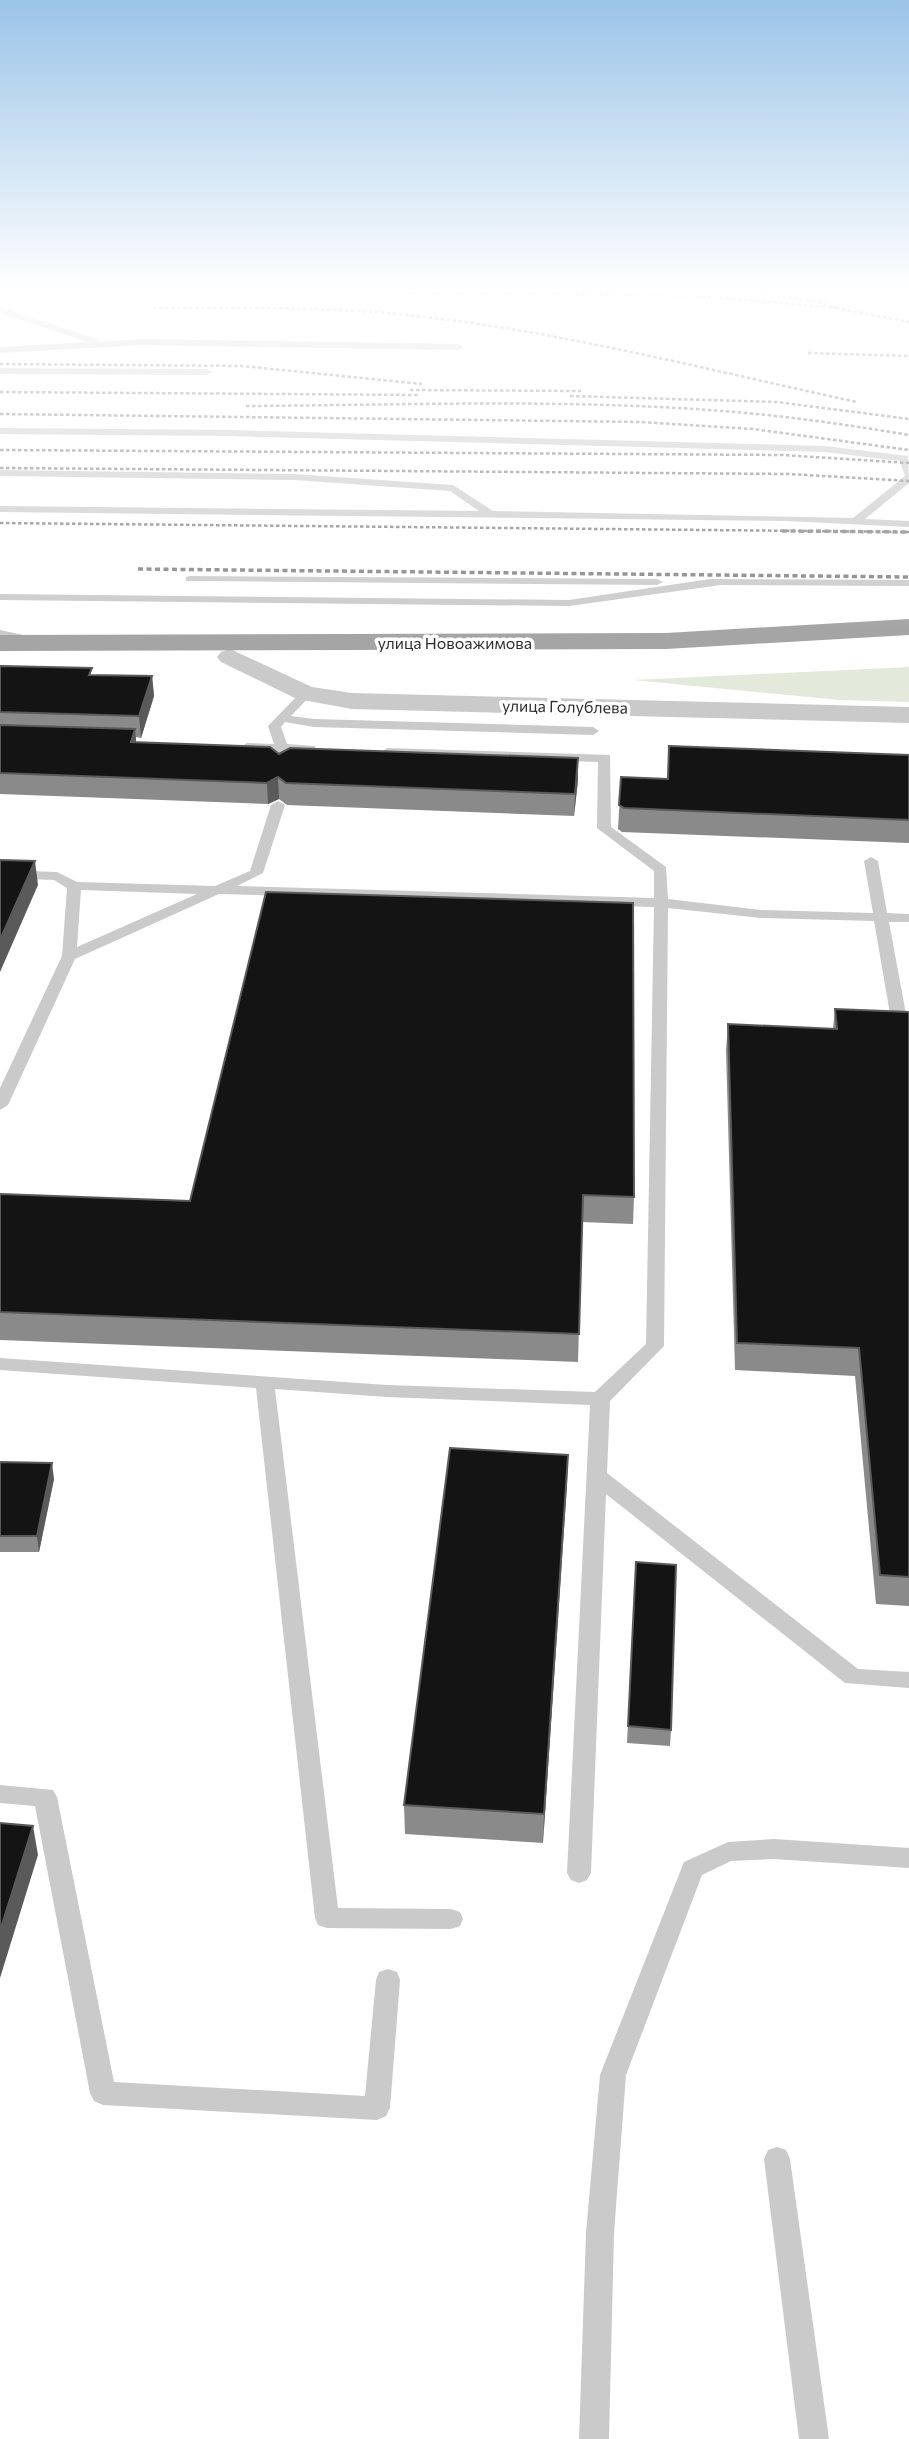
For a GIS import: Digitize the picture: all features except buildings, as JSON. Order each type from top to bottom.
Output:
[{"type":"main road","name":"улица Новоажимова","points":[[0,643],[666,641],[909,627]]},
{"type":"main road","name":"улица Новоажимова","points":[[0,659],[668,657],[796,653],[909,645]]},
{"type":"street","name":"улица Голублева","points":[[230,657],[306,694],[352,701],[909,715]]},
{"type":"lane","points":[[0,431],[230,433],[825,449],[904,458],[909,476],[856,521]]},
{"type":"lane","points":[[0,473],[294,477],[453,488],[490,514]]},
{"type":"lane","points":[[0,509],[490,514],[909,524]]},
{"type":"lane","points":[[190,579],[909,583]]},
{"type":"lane","points":[[0,597],[569,603],[721,582]]},
{"type":"lane","points":[[0,634],[47,643]]},
{"type":"lane","points":[[281,769],[282,748],[274,728],[306,694]]},
{"type":"lane","points":[[282,718],[314,723],[593,732]]},
{"type":"lane","points":[[228,747],[322,750]]},
{"type":"lane","points":[[376,751],[605,758],[604,828],[661,870],[655,1346],[600,1399],[579,1873]]},
{"type":"lane","points":[[69,956],[256,873],[278,805]]},
{"type":"lane","points":[[871,861],[898,1014]]},
{"type":"lane","points":[[0,874],[57,876],[74,886],[661,903],[761,914],[909,918]]},
{"type":"lane","points":[[0,1105],[69,956],[74,886]]},
{"type":"lane","points":[[0,1364],[387,1391],[600,1399]]},
{"type":"lane","points":[[265,1382],[327,1918],[451,1919]]},
{"type":"lane","points":[[597,1476],[853,1677],[909,1680]]},
{"type":"lane","points":[[0,1794],[45,1797],[103,2093],[377,2108],[388,1980]]},
{"type":"lane","points":[[594,2439],[600,2233],[613,2075],[692,1869],[728,1852],[774,1849],[909,1858]]},
{"type":"lane","points":[[777,2159],[814,2439]]},
{"type":"green space","points":[[909,667],[909,702],[839,700],[633,680]]},
{"type":"railway","points":[[771,402],[909,419]]},
{"type":"railway","points":[[246,406],[621,405],[767,415],[909,435]]},
{"type":"railway","points":[[0,414],[640,422],[753,429],[909,450]]},
{"type":"railway","points":[[0,450],[782,455],[909,463]]},
{"type":"railway","points":[[0,468],[789,474],[909,481]]},
{"type":"railway","points":[[0,523],[909,532],[782,531]]},
{"type":"railway","points":[[138,569],[909,577]]}]
